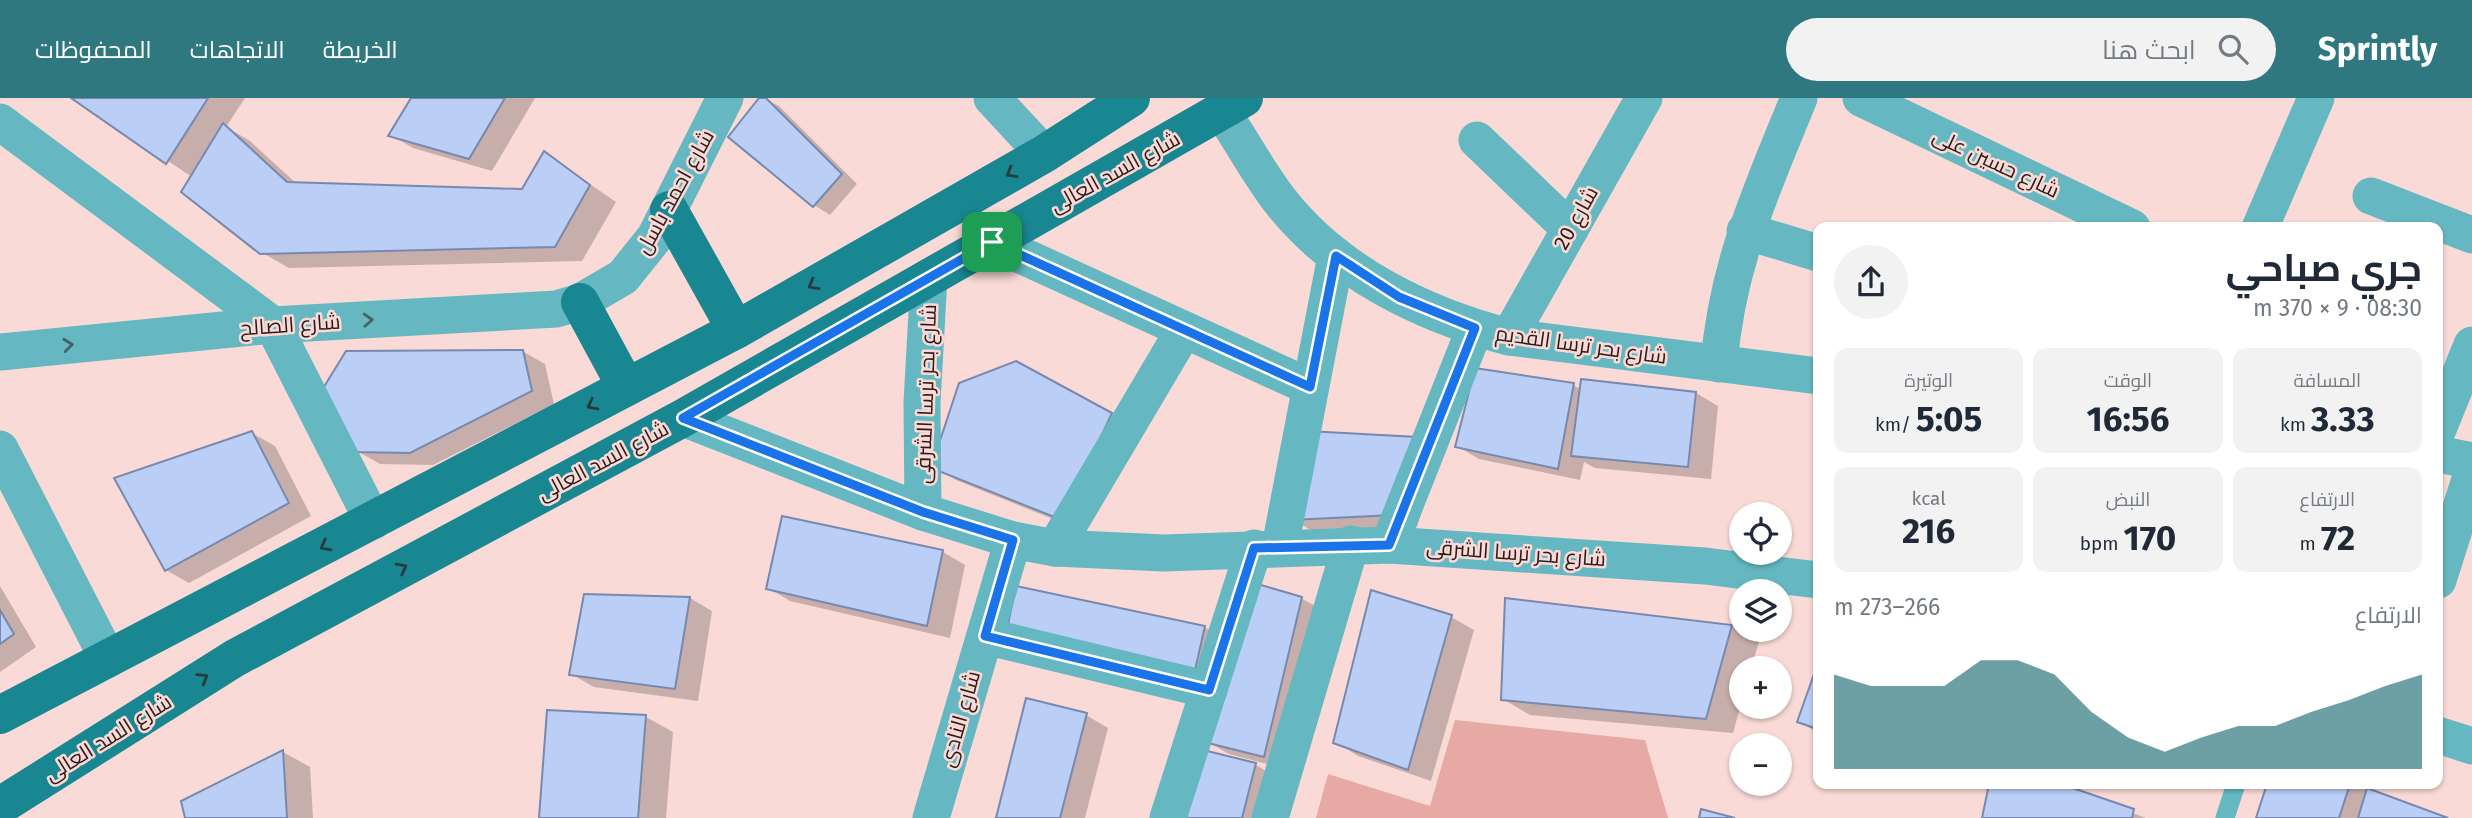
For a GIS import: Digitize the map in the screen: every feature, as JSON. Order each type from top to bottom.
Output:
[{"type":"main road","points":[[0,715],[736,330],[1044,154],[1131,98]]},
{"type":"main road","name":"شارع السد العالى","points":[[0,806],[235,657],[683,418],[1233,105]]},
{"type":"main road","points":[[669,210],[736,330]]},
{"type":"main road","points":[[580,302],[626,387]]},
{"type":"main road","points":[[216,604],[235,657]]},
{"type":"street","name":"شارع احمد باسل","points":[[580,302],[623,276],[655,237],[725,98]]},
{"type":"street","points":[[992,98],[1044,154]]},
{"type":"street","name":"شارع 20","points":[[1509,337],[1644,98]]},
{"type":"street","points":[[1719,364],[1727,296],[1745,231],[1799,98]]},
{"type":"street","name":"شارع حسين على","points":[[1861,98],[2119,222]]},
{"type":"street","points":[[2263,222],[2316,98]]},
{"type":"street","name":"شارع بحر ترسا القديم","points":[[1233,105],[1282,203],[1336,256],[1399,297],[1475,328],[1509,337],[1813,375]]},
{"type":"street","points":[[0,122],[273,325],[373,521]]},
{"type":"street","points":[[1477,140],[1570,229]]},
{"type":"street","points":[[2371,196],[2438,222]]},
{"type":"street","points":[[2443,224],[2472,235]]},
{"type":"street","points":[[1745,231],[1813,251]]},
{"type":"street","points":[[992,242],[1310,387]]},
{"type":"street","points":[[1168,818],[1209,690],[1267,548],[1310,387],[1336,256]]},
{"type":"street","name":"شارع بحر ترسا الشرقى","points":[[923,512],[922,402],[929,277]]},
{"type":"street","name":"شارع الصالح","points":[[0,352],[273,325],[531,312],[580,302]]},
{"type":"street","points":[[1389,545],[1475,328]]},
{"type":"street","points":[[1055,548],[1184,330]]},
{"type":"street","points":[[2443,417],[2472,345]]},
{"type":"street","name":"شارع بحر ترسا الشرقى","points":[[683,418],[923,512],[1013,540],[1055,548],[1164,553],[1351,544],[1389,545],[1705,566],[1813,579]]},
{"type":"street","points":[[2443,455],[2472,461]]},
{"type":"street","points":[[5,470],[108,659]]},
{"type":"street","points":[[2443,564],[2472,473]]},
{"type":"street","name":"شارع النادى","points":[[931,818],[1013,540]]},
{"type":"street","points":[[1270,818],[1351,544]]},
{"type":"street","points":[[985,636],[1209,690]]},
{"type":"street","points":[[2443,737],[2472,746]]},
{"type":"lane","points":[[2225,818],[2234,789]]},
{"type":"shaded area","points":[[1455,720],[1645,740],[1668,818],[1316,818],[1328,774],[1430,806]]},
{"type":"building","points":[[71,98],[208,98],[166,164]]},
{"type":"building","points":[[411,98],[505,98],[469,159],[388,136]]},
{"type":"building","points":[[759,98],[766,98],[842,174],[813,207],[728,137]]},
{"type":"building","points":[[223,123],[287,182],[522,189],[544,151],[590,185],[555,247],[260,254],[181,192]]},
{"type":"building","points":[[523,350],[532,391],[410,453],[355,452],[322,390],[346,351]]},
{"type":"building","points":[[1016,361],[1112,413],[1062,520],[931,468],[959,383]]},
{"type":"building","points":[[1475,368],[1574,383],[1558,469],[1455,447]]},
{"type":"building","points":[[1581,379],[1696,392],[1688,467],[1571,456]]},
{"type":"building","points":[[252,431],[289,503],[165,571],[114,478]]},
{"type":"building","points":[[1307,431],[1417,437],[1394,515],[1290,520]]},
{"type":"building","points":[[782,516],[943,550],[927,626],[766,589]]},
{"type":"building","points":[[1251,582],[1302,597],[1264,757],[1204,742]]},
{"type":"building","points":[[1016,586],[1205,626],[1193,679],[1005,639]]},
{"type":"building","points":[[1371,590],[1452,615],[1408,770],[1333,743]]},
{"type":"building","points":[[584,594],[690,597],[675,689],[569,675]]},
{"type":"building","points":[[1505,598],[1729,625],[1729,636],[1706,719],[1501,700]]},
{"type":"building","points":[[0,610],[14,634],[0,644]]},
{"type":"building","points":[[1813,677],[1813,727],[1797,722]]},
{"type":"building","points":[[1026,698],[1087,713],[1060,818],[996,818]]},
{"type":"building","points":[[547,710],[646,715],[638,818],[539,818]]},
{"type":"building","points":[[1195,748],[1256,763],[1242,818],[1178,818]]},
{"type":"building","points":[[283,750],[287,818],[185,818],[181,801]]},
{"type":"building","points":[[1988,789],[2076,789],[2134,809],[2132,818],[1982,818]]},
{"type":"building","points":[[2265,789],[2348,789],[2339,818],[2256,818]]},
{"type":"building","points":[[2367,789],[2370,789],[2448,818],[2358,818]]},
{"type":"building","points":[[1701,809],[1735,818],[1699,818]]},
{"type":"route","points":[[992,242],[1310,387],[1336,256],[1399,297],[1475,328],[1389,545],[1254,548],[1209,690],[985,636],[1013,540],[923,512],[683,418],[992,242]]}]
